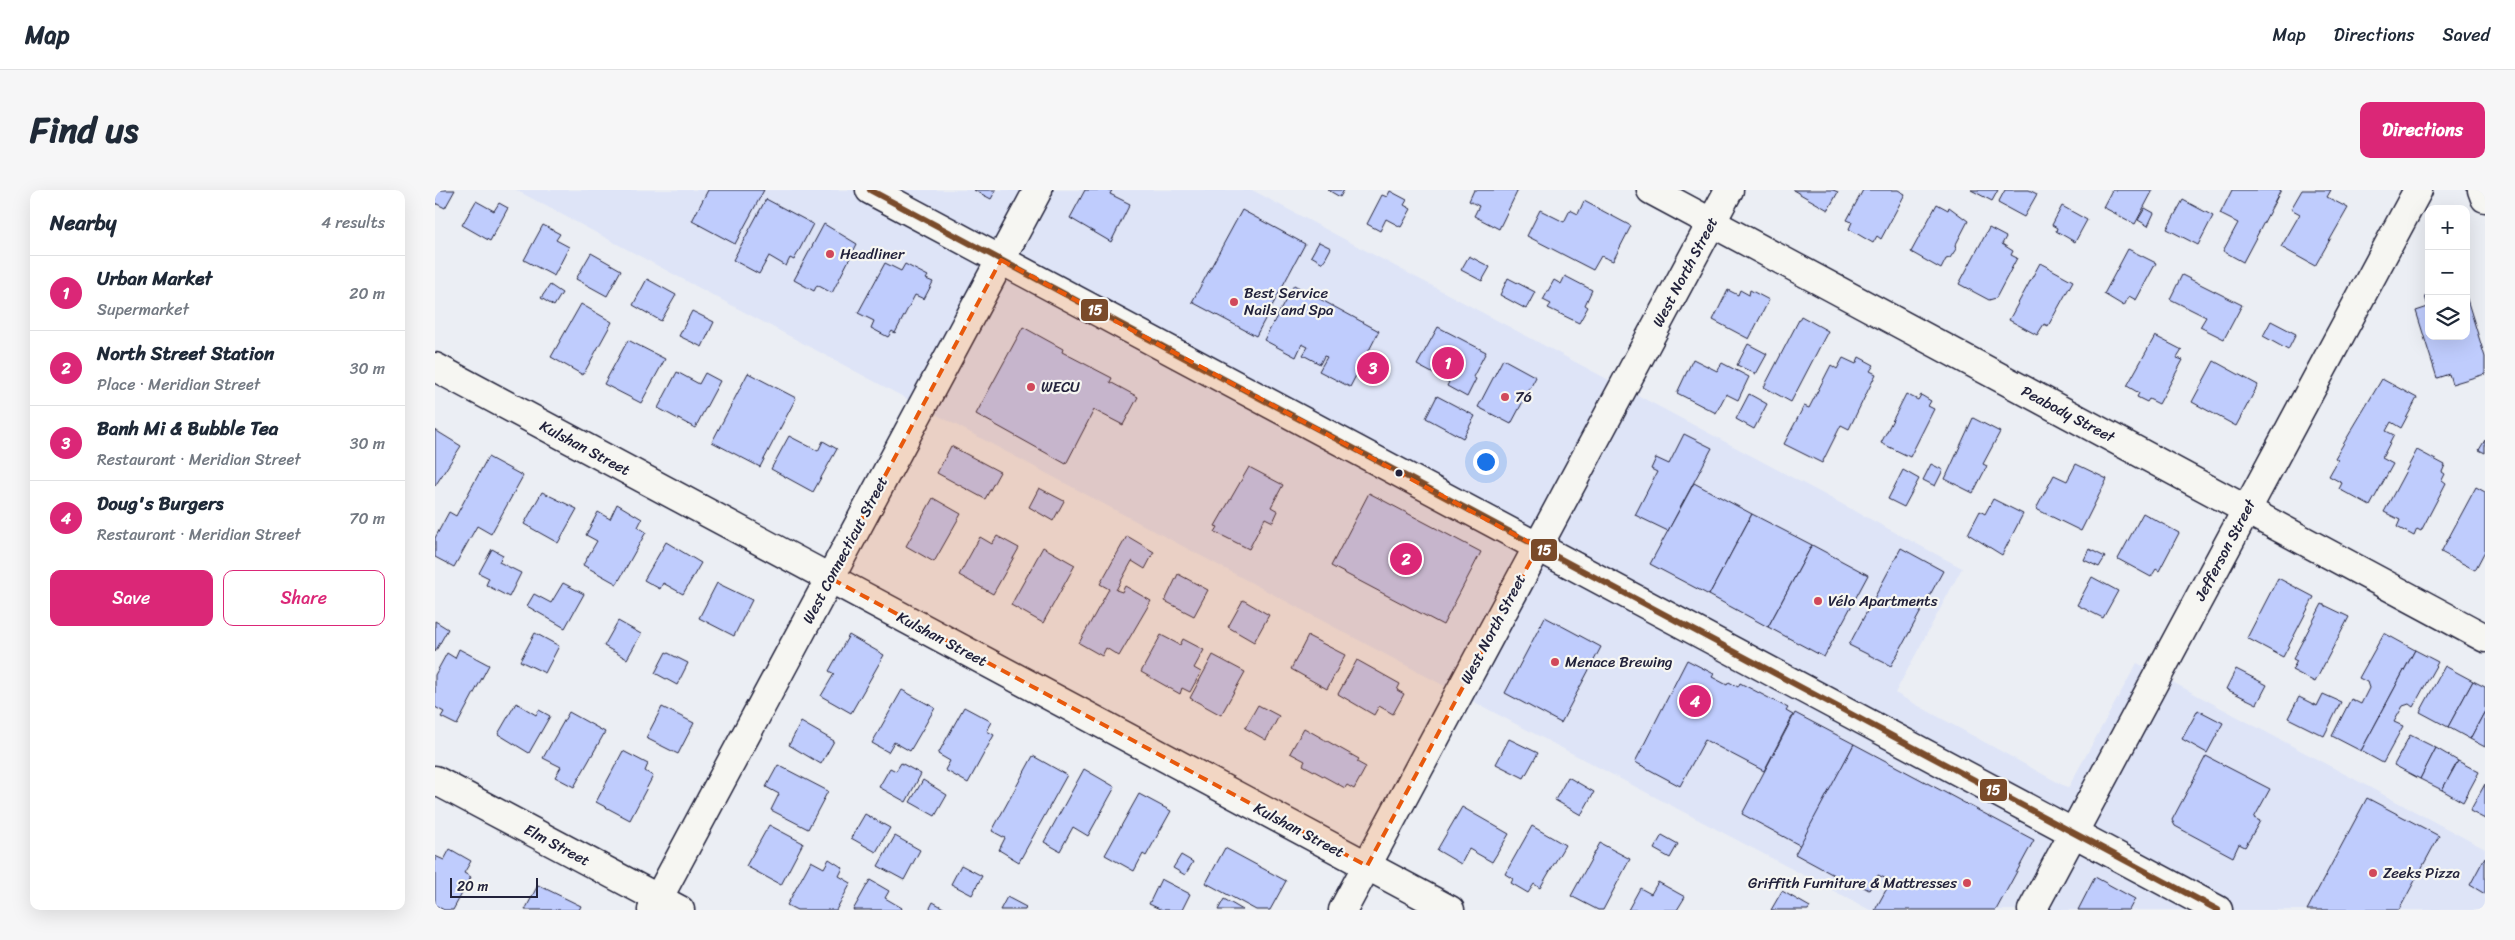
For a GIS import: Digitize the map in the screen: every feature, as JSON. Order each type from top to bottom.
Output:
[{"type":"street","points":[[870,190],[2219,910]]},
{"type":"street","name":"West Connecticut Street","points":[[663,906],[830,578],[1038,190]]},
{"type":"street","name":"Peabody Street","points":[[1651,190],[2485,638]]},
{"type":"street","name":"West North Street","points":[[1343,910],[1729,190]]},
{"type":"street","name":"Jefferson Street","points":[[2032,910],[2418,190]]},
{"type":"street","points":[[2482,190],[2485,198]]},
{"type":"street","name":"Kulshan Street","points":[[435,367],[1450,910]]},
{"type":"street","name":"Elm Street","points":[[435,780],[663,906]]},
{"type":"highlighted area","points":[[1001,260],[1538,547],[1367,866],[830,578]]},
{"type":"shaded area","points":[[516,190],[1252,190],[1962,568],[1895,693],[2068,788],[2137,663],[2485,849],[2485,910],[1870,910],[1497,714]]},
{"type":"building","points":[[435,190],[455,190],[445,208],[435,203]]},
{"type":"building","points":[[708,190],[764,190],[735,244],[692,221]]},
{"type":"building","points":[[974,190],[996,190],[991,199]]},
{"type":"building","points":[[1085,190],[1112,190],[1110,194],[1130,204],[1111,242],[1070,218]]},
{"type":"building","points":[[1328,190],[1344,190],[1340,197]]},
{"type":"building","points":[[1474,190],[1518,190],[1499,229],[1474,216],[1479,206],[1469,201]]},
{"type":"building","points":[[1793,190],[1833,190],[1838,192],[1828,210]]},
{"type":"building","points":[[1863,190],[1898,190],[1905,194],[1881,239],[1877,236],[1873,243],[1849,229],[1852,222],[1847,220]]},
{"type":"building","points":[[1971,190],[1998,190],[1992,201]]},
{"type":"building","points":[[2005,190],[2029,190],[2037,194],[2024,217],[1998,203]]},
{"type":"building","points":[[2112,190],[2153,190],[2135,224],[2103,207]]},
{"type":"building","points":[[2232,190],[2281,190],[2243,262],[2223,251],[2238,223],[2220,214]]},
{"type":"building","points":[[2302,190],[2331,190],[2327,197],[2348,208],[2315,266],[2281,247],[2300,214],[2291,209]]},
{"type":"building","points":[[1390,191],[1407,200],[1404,205],[1411,209],[1401,227],[1386,219],[1380,231],[1367,224],[1382,195],[1387,197]]},
{"type":"building","points":[[766,199],[813,224],[794,260],[790,258],[786,266],[769,256],[759,274],[733,260]]},
{"type":"building","points":[[2183,200],[2213,216],[2198,245],[2167,229]]},
{"type":"building","points":[[476,201],[494,211],[499,203],[508,208],[490,241],[462,225]]},
{"type":"building","points":[[1584,201],[1631,226],[1613,261],[1601,256],[1593,270],[1527,236],[1540,210],[1564,222],[1570,210],[1578,214]]},
{"type":"building","points":[[1937,204],[1948,210],[1949,207],[1968,221],[1955,246],[1956,249],[1950,258],[1946,259],[1941,269],[1911,252]]},
{"type":"building","points":[[2062,206],[2087,220],[2075,242],[2056,231],[2057,228],[2052,225]]},
{"type":"building","points":[[2145,208],[2154,213],[2148,226],[2138,220]]},
{"type":"building","points":[[1242,210],[1305,244],[1256,336],[1192,302]]},
{"type":"building","points":[[824,224],[857,244],[832,293],[817,285],[814,291],[794,280]]},
{"type":"building","points":[[543,225],[560,234],[556,240],[569,247],[554,276],[524,260]]},
{"type":"building","points":[[1989,228],[2006,237],[2002,244],[2013,251],[2011,255],[2017,258],[1996,298],[1989,300],[1959,284]]},
{"type":"building","points":[[1319,242],[1331,248],[1323,263],[1311,256]]},
{"type":"building","points":[[2128,249],[2156,263],[2136,300],[2129,296],[2124,306],[2104,294]]},
{"type":"building","points":[[591,253],[621,270],[607,296],[576,279]]},
{"type":"building","points":[[1469,256],[1490,267],[1482,281],[1461,270]]},
{"type":"building","points":[[885,263],[901,271],[905,264],[928,276],[926,279],[933,282],[924,299],[915,295],[895,333],[892,331],[888,337],[871,328],[874,321],[858,313]]},
{"type":"building","points":[[2040,263],[2073,281],[2048,326],[2044,324],[2037,335],[2009,320]]},
{"type":"building","points":[[2182,275],[2242,305],[2224,339],[2200,327],[2206,317],[2170,299]]},
{"type":"building","points":[[1565,276],[1592,290],[1585,305],[1588,307],[1579,323],[1548,308],[1551,304],[1543,300],[1554,280],[1561,284]]},
{"type":"building","points":[[1508,278],[1535,292],[1526,309],[1500,295]]},
{"type":"building","points":[[647,279],[676,295],[661,321],[633,305]]},
{"type":"building","points":[[550,285],[562,293],[554,306],[541,298]]},
{"type":"building","points":[[1294,285],[1379,331],[1350,387],[1319,371],[1327,357],[1324,356],[1320,364],[1303,355],[1308,347],[1302,344],[1296,357],[1264,340]]},
{"type":"building","points":[[1728,290],[1738,295],[1740,290],[1749,295],[1750,290],[1769,300],[1749,339],[1713,320]]},
{"type":"building","points":[[581,304],[612,322],[583,375],[551,357]]},
{"type":"building","points":[[2425,308],[2425,340],[2416,311]]},
{"type":"building","points":[[2470,309],[2485,357],[2485,374],[2452,384],[2449,374],[2437,378],[2425,340],[2470,340]]},
{"type":"building","points":[[692,311],[714,322],[702,347],[679,336]]},
{"type":"building","points":[[1801,316],[1828,331],[1791,402],[1764,387]]},
{"type":"building","points":[[2271,321],[2296,334],[2288,350],[2263,336]]},
{"type":"building","points":[[1023,327],[1063,349],[1062,352],[1112,378],[1110,382],[1138,397],[1123,425],[1094,410],[1066,464],[976,414]]},
{"type":"building","points":[[1438,327],[1486,352],[1473,377],[1476,379],[1467,397],[1447,386],[1449,382],[1417,365]]},
{"type":"building","points":[[2155,336],[2182,350],[2177,358],[2183,360],[2159,404],[2149,399],[2147,402],[2137,397],[2139,393],[2127,386]]},
{"type":"building","points":[[628,340],[665,359],[641,403],[604,384]]},
{"type":"building","points":[[1748,344],[1767,354],[1756,374],[1737,365]]},
{"type":"building","points":[[1373,355],[1384,361],[1374,380],[1363,374]]},
{"type":"building","points":[[1859,357],[1874,365],[1870,371],[1876,374],[1849,429],[1841,425],[1822,463],[1784,444],[1804,406],[1809,408],[1831,365],[1837,369],[1843,358],[1856,364]]},
{"type":"building","points":[[1503,359],[1536,377],[1511,424],[1478,407]]},
{"type":"building","points":[[1693,359],[1717,371],[1722,363],[1749,377],[1738,400],[1726,394],[1716,413],[1677,393]]},
{"type":"building","points":[[2214,361],[2258,385],[2236,426],[2192,402]]},
{"type":"building","points":[[677,372],[699,384],[705,373],[720,381],[695,428],[658,408]]},
{"type":"building","points":[[748,373],[796,398],[760,467],[712,442]]},
{"type":"building","points":[[2382,379],[2417,398],[2401,428],[2391,422],[2386,431],[2394,435],[2382,458],[2393,464],[2370,506],[2339,489],[2342,483],[2329,476],[2338,460],[2335,458]]},
{"type":"building","points":[[1749,394],[1767,404],[1754,429],[1736,419]]},
{"type":"building","points":[[1906,394],[1918,400],[1921,395],[1931,401],[1928,406],[1934,409],[1910,457],[1881,443]]},
{"type":"building","points":[[1437,396],[1475,416],[1463,438],[1426,418]]},
{"type":"building","points":[[1973,418],[2000,432],[1983,464],[1987,466],[1973,493],[1945,479]]},
{"type":"building","points":[[435,430],[461,446],[435,486]]},
{"type":"building","points":[[1684,434],[1712,448],[1668,531],[1635,515],[1657,472],[1651,469],[1656,458],[1669,464]]},
{"type":"building","points":[[789,436],[818,451],[823,441],[837,449],[813,492],[771,469]]},
{"type":"building","points":[[2485,440],[2485,453],[2479,450]]},
{"type":"building","points":[[951,446],[1000,472],[985,499],[937,473]]},
{"type":"building","points":[[2417,450],[2445,465],[2442,472],[2445,474],[2442,480],[2446,483],[2421,531],[2417,529],[2414,536],[2397,527],[2400,520],[2384,512]]},
{"type":"building","points":[[488,457],[523,476],[491,534],[477,526],[454,567],[435,557],[435,538],[449,512],[456,516]]},
{"type":"building","points":[[1931,464],[1943,470],[1935,486],[1923,480]]},
{"type":"building","points":[[2076,464],[2107,479],[2081,531],[2036,509],[2054,475],[2067,481]]},
{"type":"building","points":[[1249,467],[1283,485],[1271,507],[1278,511],[1273,522],[1265,518],[1249,549],[1215,532],[1218,527],[1215,526]]},
{"type":"building","points":[[1903,470],[1919,479],[1904,507],[1888,499]]},
{"type":"building","points":[[1694,483],[1752,514],[1709,595],[1650,564]]},
{"type":"building","points":[[2476,487],[2485,492],[2485,551],[2475,570],[2441,552]]},
{"type":"building","points":[[1039,488],[1064,501],[1053,521],[1029,507]]},
{"type":"building","points":[[542,492],[577,509],[558,543],[524,524]]},
{"type":"building","points":[[1369,493],[1481,552],[1443,625],[1331,566]]},
{"type":"building","points":[[933,498],[961,514],[934,562],[906,546]]},
{"type":"building","points":[[1993,499],[2023,514],[2002,555],[1968,534],[1980,511],[1985,514]]},
{"type":"building","points":[[617,504],[642,519],[638,527],[646,532],[617,584],[583,565],[597,541],[586,535],[598,512],[610,519]]},
{"type":"building","points":[[2143,513],[2179,533],[2159,571],[2156,569],[2151,577],[2118,559]]},
{"type":"building","points":[[1752,514],[1812,545],[1768,627],[1709,595]]},
{"type":"building","points":[[997,536],[1019,548],[993,594],[959,575],[980,537],[992,544]]},
{"type":"building","points":[[1127,536],[1154,552],[1145,569],[1132,561],[1116,590],[1122,592],[1125,586],[1151,601],[1119,656],[1106,648],[1102,656],[1079,643],[1109,589],[1100,584]]},
{"type":"building","points":[[666,542],[701,563],[683,594],[663,583],[660,589],[644,580]]},
{"type":"building","name":"Vélo Apartments","points":[[1812,545],[1868,575],[1824,657],[1768,627]]},
{"type":"building","points":[[1043,547],[1075,565],[1043,623],[1011,605]]},
{"type":"building","points":[[1901,548],[1943,571],[1891,666],[1849,645]]},
{"type":"building","points":[[492,549],[503,555],[499,562],[521,573],[509,597],[486,585],[489,578],[479,573]]},
{"type":"building","points":[[2089,549],[2105,557],[2099,567],[2084,560]]},
{"type":"building","points":[[1178,574],[1208,590],[1194,616],[1165,601]]},
{"type":"building","points":[[2092,577],[2118,591],[2103,618],[2077,605]]},
{"type":"building","points":[[2278,578],[2314,597],[2283,657],[2247,638]]},
{"type":"building","points":[[563,583],[584,594],[565,628],[527,606],[534,594],[551,603]]},
{"type":"building","points":[[717,583],[752,600],[734,636],[699,618]]},
{"type":"building","points":[[1243,600],[1269,615],[1254,642],[1228,627]]},
{"type":"building","points":[[2322,604],[2349,617],[2315,682],[2292,670],[2297,661],[2293,659]]},
{"type":"building","points":[[1545,617],[1601,647],[1561,723],[1505,693]]},
{"type":"building","points":[[435,621],[448,629],[435,652]]},
{"type":"building","points":[[618,621],[641,634],[627,659],[604,646]]},
{"type":"building","points":[[535,633],[559,646],[545,673],[520,661]]},
{"type":"building","points":[[2384,633],[2415,650],[2361,751],[2332,736],[2351,699],[2361,704],[2369,688],[2367,682],[2359,678]]},
{"type":"building","points":[[849,635],[884,655],[851,713],[821,696],[834,674],[829,671]]},
{"type":"building","points":[[1161,635],[1180,645],[1183,639],[1204,650],[1194,668],[1201,672],[1190,692],[1182,688],[1180,694],[1141,672]]},
{"type":"building","points":[[1308,636],[1345,655],[1327,689],[1291,669]]},
{"type":"building","points":[[459,649],[489,665],[457,725],[441,717],[444,712],[435,707],[435,675],[447,653],[455,658]]},
{"type":"building","points":[[2415,650],[2438,662],[2413,707],[2409,704],[2403,706],[2394,722],[2403,726],[2383,763],[2361,751]]},
{"type":"building","points":[[666,652],[688,663],[677,685],[655,673]]},
{"type":"building","points":[[1213,655],[1245,672],[1221,715],[1190,698]]},
{"type":"building","points":[[1357,660],[1400,684],[1397,690],[1404,694],[1393,714],[1379,706],[1374,715],[1338,694]]},
{"type":"building","points":[[1687,660],[1714,674],[1712,677],[1727,685],[1729,682],[1738,687],[1740,683],[1788,708],[1786,711],[1793,715],[1764,771],[1705,740],[1680,786],[1635,762]]},
{"type":"building","points":[[2445,666],[2473,681],[2448,727],[2420,712]]},
{"type":"building","points":[[2236,669],[2267,685],[2257,704],[2226,689]]},
{"type":"building","points":[[2473,681],[2485,687],[2485,711],[2470,739],[2448,727]]},
{"type":"building","points":[[902,690],[935,708],[910,751],[894,742],[888,752],[872,743]]},
{"type":"building","points":[[2323,694],[2341,702],[2324,736],[2288,718],[2299,697],[2317,706]]},
{"type":"building","points":[[516,703],[536,715],[539,710],[550,716],[529,753],[498,734]]},
{"type":"building","points":[[1258,705],[1279,716],[1266,740],[1245,728]]},
{"type":"building","points":[[662,707],[694,723],[678,754],[646,738]]},
{"type":"building","points":[[964,707],[992,722],[987,731],[994,735],[968,783],[945,770],[950,761],[938,754]]},
{"type":"building","points":[[2198,710],[2223,723],[2207,753],[2182,739]]},
{"type":"building","points":[[2485,711],[2485,747],[2470,739]]},
{"type":"building","points":[[569,712],[605,732],[574,787],[555,777],[561,767],[543,758]]},
{"type":"building","points":[[1795,713],[1854,744],[1801,846],[1742,814]]},
{"type":"building","points":[[801,722],[834,741],[821,764],[789,745]]},
{"type":"building","points":[[1304,728],[1359,759],[1357,762],[1366,767],[1354,789],[1347,785],[1345,788],[1303,765],[1305,761],[1290,753]]},
{"type":"building","points":[[2410,735],[2436,748],[2420,779],[2394,765]]},
{"type":"building","points":[[1509,739],[1538,753],[1524,778],[1496,764]]},
{"type":"building","points":[[1854,744],[2034,840],[1996,910],[1875,910],[1891,881],[1878,875],[1869,890],[1856,883],[1854,886],[1795,854]]},
{"type":"building","points":[[2436,748],[2458,761],[2442,790],[2420,779]]},
{"type":"building","points":[[623,751],[648,764],[645,771],[653,776],[630,820],[596,802]]},
{"type":"building","points":[[1033,756],[1067,775],[1019,862],[999,850],[1005,838],[992,831]]},
{"type":"building","points":[[2206,756],[2270,789],[2254,818],[2260,821],[2245,847],[2239,844],[2233,857],[2175,826],[2172,820]]},
{"type":"building","points":[[2458,761],[2479,772],[2463,802],[2442,790]]},
{"type":"building","points":[[901,763],[921,774],[906,802],[879,787],[890,768],[896,771]]},
{"type":"building","points":[[778,765],[828,791],[808,829],[771,810],[779,794],[766,787]]},
{"type":"building","points":[[1084,769],[1115,787],[1088,836],[1073,827],[1060,851],[1044,842]]},
{"type":"building","points":[[1568,777],[1594,792],[1581,815],[1555,800]]},
{"type":"building","points":[[923,780],[947,795],[935,816],[910,802]]},
{"type":"building","points":[[2485,784],[2485,819],[2470,811]]},
{"type":"building","points":[[1139,794],[1171,811],[1146,856],[1143,854],[1134,871],[1105,855]]},
{"type":"building","name":"Zeeks Pizza","points":[[2367,798],[2439,836],[2399,910],[2307,910]]},
{"type":"building","points":[[1462,807],[1509,834],[1492,862],[1469,849],[1461,864],[1437,850]]},
{"type":"building","points":[[865,814],[890,828],[876,852],[851,838]]},
{"type":"building","points":[[769,825],[803,843],[781,885],[746,866]]},
{"type":"building","points":[[1532,826],[1565,845],[1540,888],[1534,884],[1528,893],[1511,883],[1513,879],[1505,874]]},
{"type":"building","points":[[1662,835],[1678,844],[1670,858],[1654,849]]},
{"type":"building","points":[[895,836],[920,850],[904,880],[878,866]]},
{"type":"building","points":[[1600,843],[1630,859],[1603,910],[1598,910],[1571,896]]},
{"type":"building","points":[[1225,848],[1286,881],[1270,910],[1256,910],[1206,883]]},
{"type":"building","points":[[450,849],[471,861],[464,873],[471,877],[453,910],[444,910],[435,905],[435,856],[444,860]]},
{"type":"building","points":[[1181,855],[1193,862],[1185,875],[1173,868]]},
{"type":"building","points":[[2485,857],[2485,894],[2470,885]]},
{"type":"building","points":[[829,859],[843,868],[839,876],[851,883],[836,910],[797,910],[787,905],[811,861],[824,868]]},
{"type":"building","points":[[961,865],[982,876],[972,895],[951,884]]},
{"type":"building","points":[[2095,877],[2135,899],[2129,910],[2078,910]]},
{"type":"building","points":[[1161,879],[1190,894],[1182,910],[1162,910],[1149,904]]},
{"type":"building","points":[[870,880],[889,891],[885,898],[902,908],[901,910],[853,910]]},
{"type":"building","points":[[1658,882],[1685,897],[1677,910],[1628,910],[1640,888],[1651,894]]},
{"type":"building","points":[[538,885],[581,906],[579,910],[525,910]]},
{"type":"building","points":[[1782,891],[1810,907],[1808,910],[1771,910]]},
{"type":"building","points":[[1007,897],[1026,907],[1025,910],[1000,910]]},
{"type":"building","points":[[1224,899],[1243,910],[1218,910]]},
{"type":"building","points":[[933,902],[947,910],[929,910]]},
{"type":"transit line","name":"15","points":[[870,190],[2218,910]]},
{"type":"place","name":"Headliner","points":[[830,254]]},
{"type":"place","name":"Best Service Nails and Spa","points":[[1234,302]]},
{"type":"place","name":"Urban Market","points":[[1448,363]]},
{"type":"place","name":"Banh Mi & Bubble Tea","points":[[1373,368]]},
{"type":"place","name":"WECU","points":[[1031,387]]},
{"type":"place","name":"76","points":[[1505,397]]},
{"type":"place","name":"North Street Station","points":[[1406,559]]},
{"type":"place","name":"Vélo Apartments","points":[[1818,601]]},
{"type":"place","name":"Menace Brewing","points":[[1555,662]]},
{"type":"place","name":"Doug's Burgers","points":[[1695,701]]},
{"type":"place","name":"Zeeks Pizza","points":[[2373,873]]},
{"type":"place","name":"Griffith Furniture & Mattresses","points":[[1967,883]]}]
